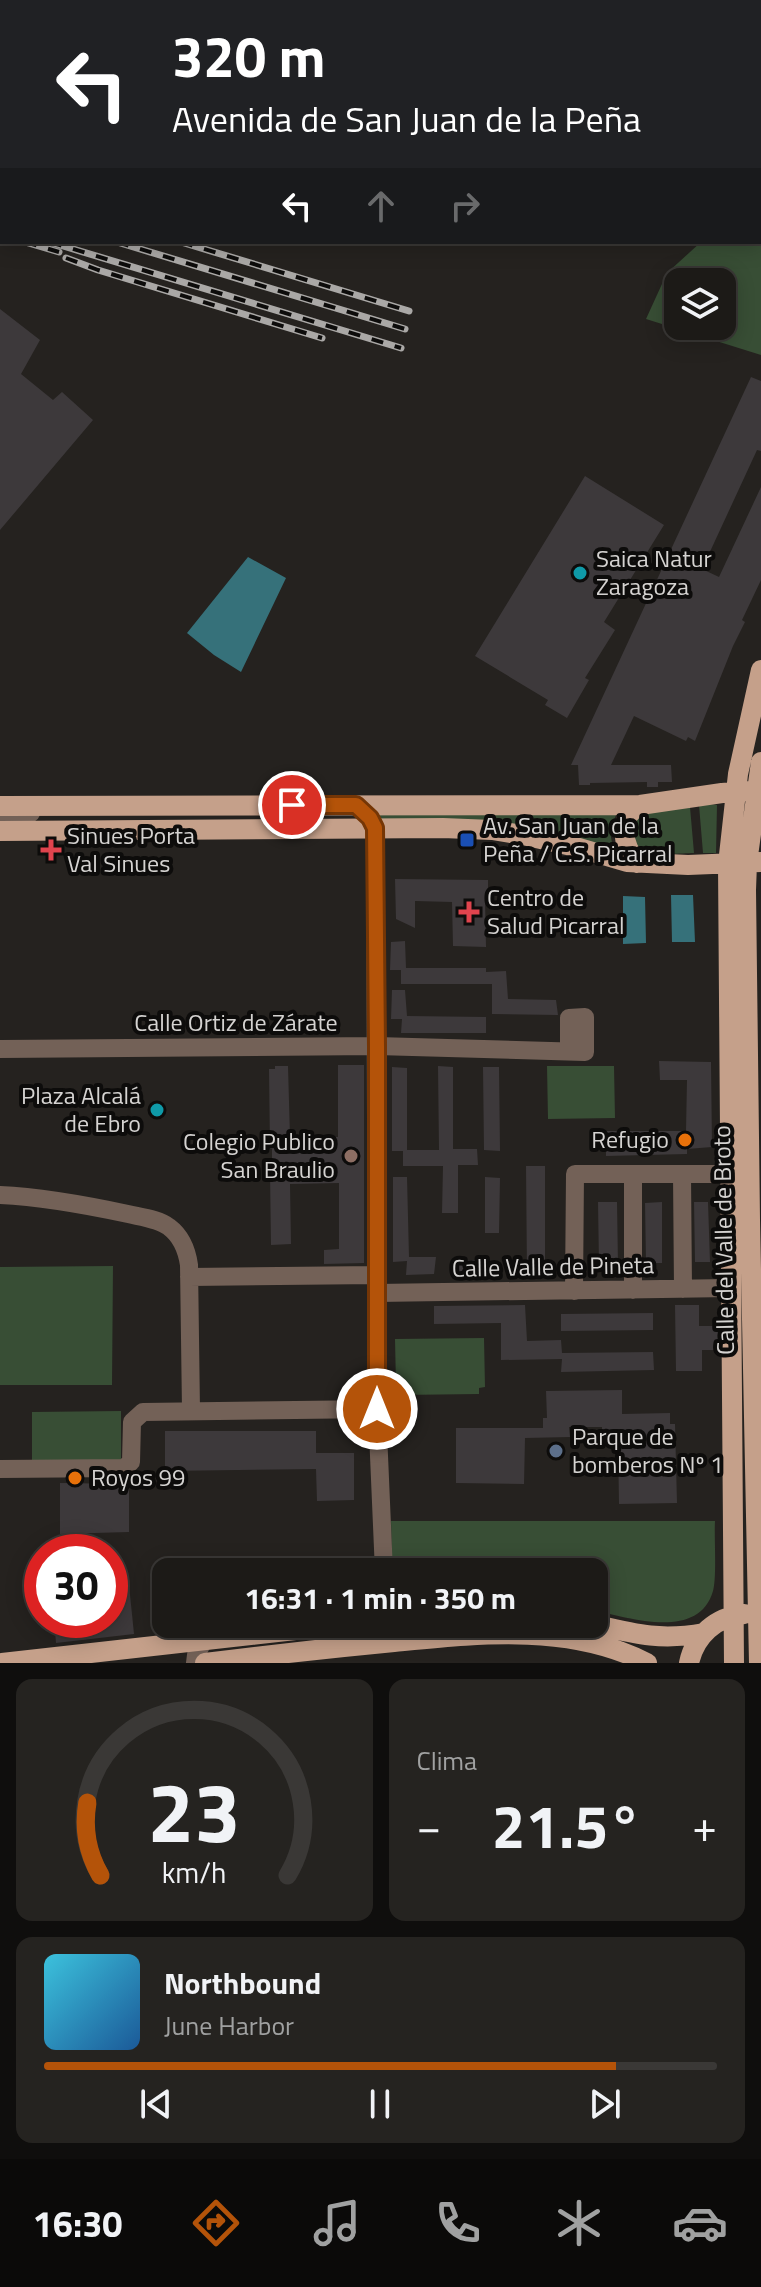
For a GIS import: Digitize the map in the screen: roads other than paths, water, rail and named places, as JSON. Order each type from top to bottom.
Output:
[{"type":"main road","points":[[745,863],[735,791],[761,670]]},
{"type":"main road","points":[[745,863],[759,792],[761,762]]},
{"type":"main road","points":[[0,806],[640,805],[735,791],[759,792]]},
{"type":"main road","points":[[637,863],[628,852],[623,830],[629,813],[640,805]]},
{"type":"main road","points":[[0,831],[492,830],[542,838],[627,862],[745,863]]},
{"type":"main road","name":"Calle del Valle de Broto","points":[[745,863],[754,995],[759,1663]]},
{"type":"main road","name":"Calle del Valle de Broto","points":[[734,1663],[730,1174],[745,863]]},
{"type":"main road","points":[[689,1663],[704,1633],[721,1620],[733,1616],[760,1616]]},
{"type":"main road","points":[[608,1627],[652,1637],[704,1633]]},
{"type":"main road","points":[[205,1663],[459,1635],[530,1635],[593,1644],[615,1649],[647,1663]]},
{"type":"main road","points":[[2,1663],[234,1638]]},
{"type":"street","points":[[356,805],[370,818],[375,828],[377,1409],[384,1558]]},
{"type":"street","points":[[0,816],[70,806]]},
{"type":"street","name":"Calle Ortiz de Zárate","points":[[0,1049],[377,1046],[569,1050]]},
{"type":"street","points":[[574,1291],[575,1174],[730,1174]]},
{"type":"street","points":[[633,1174],[633,1290]]},
{"type":"street","points":[[682,1174],[683,1289]]},
{"type":"street","points":[[0,1195],[88,1205],[163,1223],[176,1234],[189,1261],[191,1410]]},
{"type":"street","name":"Calle Valle de Pineta","points":[[189,1277],[574,1291],[730,1288]]},
{"type":"street","points":[[0,1469],[121,1469],[130,1464],[132,1422],[143,1412],[377,1409]]},
{"type":"street","points":[[367,1644],[372,1638]]},
{"type":"street","points":[[195,1663],[203,1642]]},
{"type":"water","points":[[248,557],[286,578],[241,672],[187,633]]},
{"type":"water","points":[[671,895],[693,895],[695,942],[672,942]]},
{"type":"water","points":[[623,896],[645,897],[646,943],[623,944]]},
{"type":"railway","points":[[32,244],[59,252]]},
{"type":"railway","points":[[57,244],[401,348]]},
{"type":"railway","points":[[124,244],[405,329]]},
{"type":"railway","points":[[188,244],[409,311]]},
{"type":"railway","points":[[66,258],[322,338]]},
{"type":"place","name":"Saica Natur Zaragoza","points":[[580,573]]},
{"type":"place","name":"Av. San Juan de la Peña / C.S. Picarral","points":[[467,840]]},
{"type":"place","name":"Sinues Porta Val Sinues","points":[[51,850]]},
{"type":"place","name":"Centro de Salud Picarral","points":[[469,912]]},
{"type":"place","name":"Plaza Alcalá de Ebro","points":[[157,1110]]},
{"type":"place","name":"Refugio","points":[[685,1140]]},
{"type":"place","name":"Colegio Publico San Braulio","points":[[351,1156]]},
{"type":"place","name":"Parque de bomberos Nº 1","points":[[556,1451]]},
{"type":"place","name":"Royos 99","points":[[75,1478]]}]
